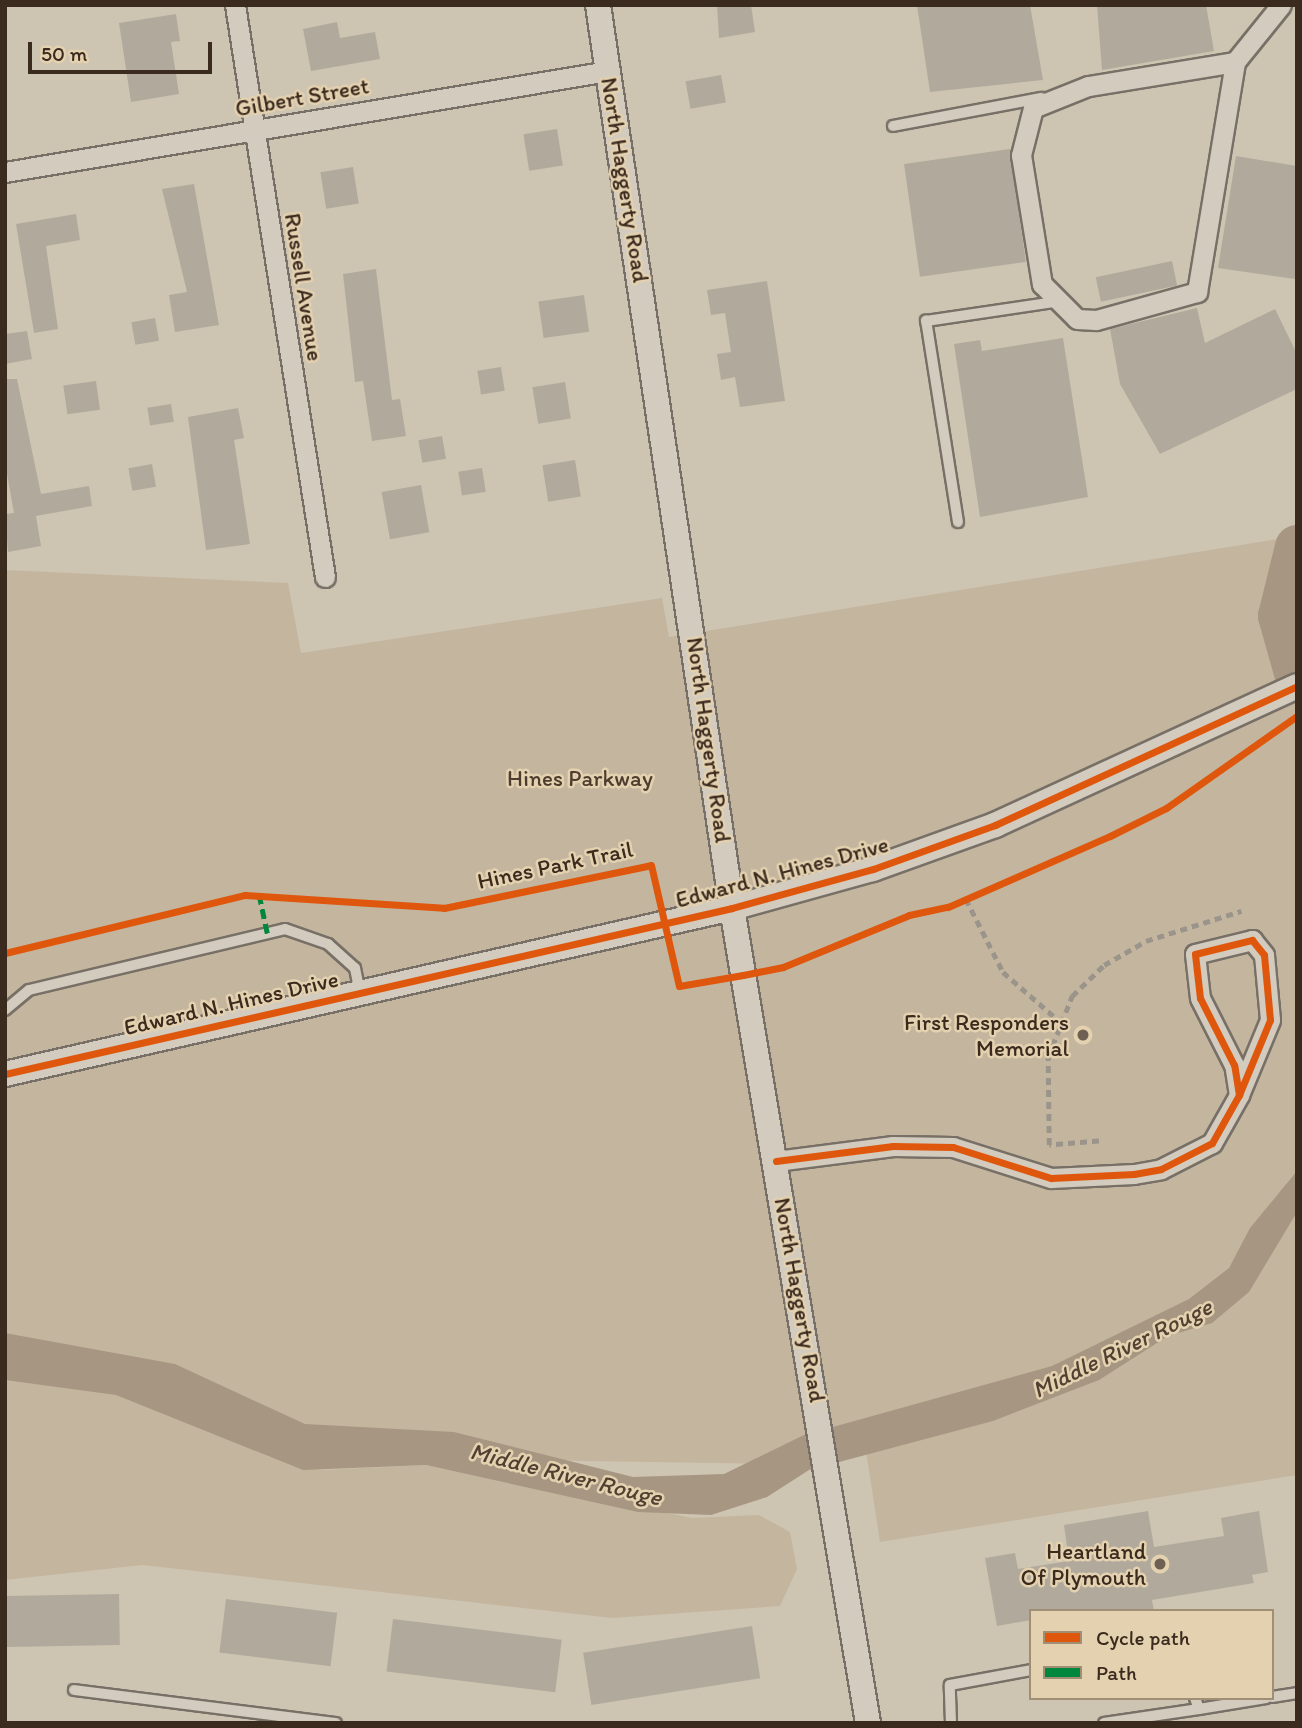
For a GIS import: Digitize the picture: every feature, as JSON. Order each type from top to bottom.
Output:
[{"type":"street","name":"Russell Avenue","points":[[235,5],[325,577]]},
{"type":"street","name":"North Haggerty Road","points":[[598,5],[732,908],[817,1396],[868,1723]]},
{"type":"street","points":[[1235,62],[1051,96],[1033,108],[1021,155],[1042,284],[1054,302],[1077,319],[1096,320],[1197,292],[1235,62],[1281,5]]},
{"type":"street","name":"Gilbert Street","points":[[5,172],[608,71]]},
{"type":"street","name":"Edward N. Hines Drive","points":[[5,1074],[732,908],[995,825],[1297,686]]},
{"type":"street","points":[[776,1161],[893,1146],[953,1147],[1051,1178],[1134,1174],[1161,1169],[1212,1143],[1239,1094],[1270,1020],[1264,955],[1252,940],[1195,954],[1200,998],[1234,1065],[1239,1094]]},
{"type":"lane","points":[[893,126],[1051,96]]},
{"type":"lane","points":[[958,522],[926,321],[1054,302]]},
{"type":"lane","points":[[5,1010],[29,990],[285,929],[328,944],[355,968],[360,993]]},
{"type":"lane","points":[[951,1723],[950,1685],[1029,1670]]},
{"type":"lane","points":[[74,1690],[259,1718],[336,1723]]},
{"type":"lane","points":[[1274,1697],[1297,1693]]},
{"type":"lane","points":[[1104,1723],[1197,1703],[1238,1700]]},
{"type":"path","points":[[957,903],[978,894]]},
{"type":"path","points":[[966,899],[1003,972],[1058,1020]]},
{"type":"path","points":[[1099,1141],[1049,1145],[1048,1057],[1058,1020],[1104,965],[1146,941],[1241,911]]},
{"type":"green space","name":"Hines Parkway","points":[[1297,536],[1297,1475],[880,1542],[866,1451],[788,1464],[267,1456],[321,1470],[426,1465],[692,1518],[759,1515],[790,1532],[797,1569],[780,1606],[612,1618],[142,1565],[5,1580],[5,570],[288,583],[301,653],[662,598],[669,637]]},
{"type":"water","points":[[1297,1171],[1297,1212],[1249,1292],[1212,1323],[1168,1336],[1099,1380],[993,1421],[809,1470],[767,1497],[711,1515],[638,1512],[426,1465],[303,1470],[116,1395],[5,1380],[5,1333],[175,1364],[305,1424],[454,1432],[633,1477],[724,1474],[804,1435],[1052,1366],[1189,1299],[1229,1268],[1250,1228]]},
{"type":"building","points":[[717,5],[751,5],[755,32],[719,38]]},
{"type":"building","points":[[917,5],[1030,5],[1043,80],[930,92]]},
{"type":"building","points":[[1097,5],[1206,5],[1214,51],[1102,70]]},
{"type":"building","points":[[176,14],[180,41],[171,42],[179,94],[131,102],[119,23]]},
{"type":"building","points":[[337,22],[340,38],[375,32],[380,59],[311,71],[303,29]]},
{"type":"building","points":[[721,75],[726,103],[690,109],[686,81]]},
{"type":"building","points":[[557,129],[563,166],[529,171],[523,134]]},
{"type":"building","points":[[1010,149],[1026,262],[920,277],[904,164]]},
{"type":"building","points":[[1236,156],[1297,166],[1295,279],[1218,268]]},
{"type":"building","points":[[353,167],[359,204],[326,209],[320,172]]},
{"type":"building","points":[[194,184],[219,325],[175,332],[169,295],[187,292],[162,189]]},
{"type":"building","points":[[76,214],[80,240],[46,246],[58,329],[34,333],[16,224]]},
{"type":"building","points":[[1172,261],[1177,285],[1101,302],[1096,277]]},
{"type":"building","points":[[376,269],[392,400],[400,399],[406,436],[372,441],[363,381],[355,382],[343,274]]},
{"type":"building","points":[[767,281],[785,401],[740,407],[735,377],[721,380],[717,354],[731,352],[725,313],[711,315],[707,290]]},
{"type":"building","points":[[584,295],[589,332],[544,338],[538,301]]},
{"type":"building","points":[[1197,308],[1205,343],[1275,309],[1297,354],[1297,389],[1160,454],[1120,384],[1110,329]]},
{"type":"building","points":[[155,318],[159,341],[135,345],[131,322]]},
{"type":"building","points":[[27,331],[32,359],[5,364],[5,334]]},
{"type":"building","points":[[1063,338],[1088,497],[980,517],[954,344],[980,340],[982,351]]},
{"type":"building","points":[[501,367],[505,391],[481,394],[477,371]]},
{"type":"building","points":[[5,379],[17,379],[41,494],[89,486],[92,506],[36,516],[41,546],[8,552],[5,514],[14,513],[5,463]]},
{"type":"building","points":[[96,381],[100,410],[67,414],[63,386]]},
{"type":"building","points":[[565,382],[571,419],[538,424],[532,387]]},
{"type":"building","points":[[171,404],[174,422],[150,426],[147,408]]},
{"type":"building","points":[[238,408],[244,438],[234,440],[250,544],[206,550],[188,417]]},
{"type":"building","points":[[442,436],[446,459],[422,463],[418,440]]},
{"type":"building","points":[[575,460],[581,497],[548,502],[542,465]]},
{"type":"building","points":[[152,464],[156,487],[132,491],[128,468]]},
{"type":"building","points":[[482,468],[486,492],[462,495],[458,472]]},
{"type":"building","points":[[421,485],[429,532],[390,539],[382,492]]},
{"type":"building","name":"Heartland Of Plymouth","points":[[1148,1511],[1154,1547],[1224,1536],[1221,1518],[1259,1511],[1268,1572],[1252,1575],[1254,1583],[1152,1600],[1154,1609],[1029,1609],[1029,1620],[997,1626],[985,1558],[1015,1553],[1018,1569],[1069,1561],[1064,1525]]},
{"type":"building","points":[[119,1594],[120,1645],[7,1647],[6,1596]]},
{"type":"building","points":[[226,1599],[337,1613],[331,1666],[219,1653]]},
{"type":"building","points":[[393,1619],[562,1640],[555,1692],[387,1672]]},
{"type":"building","points":[[752,1626],[760,1678],[591,1705],[583,1653]]},
{"type":"waterway","name":"Middle River Rouge","points":[[1297,547],[1280,616],[1297,676]]},
{"type":"marked path","points":[[259,894],[267,933]]},
{"type":"cycle path","points":[[5,1074],[732,908],[873,869],[995,825],[1297,686]]},
{"type":"cycle path","name":"Hines Park Trail","points":[[5,953],[245,895],[444,908],[651,865],[679,986],[743,975],[783,967],[909,915],[948,907],[1110,836],[1166,808],[1297,716]]},
{"type":"cycle path","points":[[1252,940],[1264,955],[1270,1020],[1239,1095],[1234,1065],[1200,998],[1195,954],[1252,940]]},
{"type":"cycle path","points":[[776,1161],[893,1146],[953,1147],[1051,1178],[1134,1174],[1161,1169],[1212,1143],[1239,1095]]},
{"type":"place","name":"First Responders Memorial","points":[[1083,1035]]},
{"type":"place","name":"Heartland Of Plymouth","points":[[1160,1564]]}]
